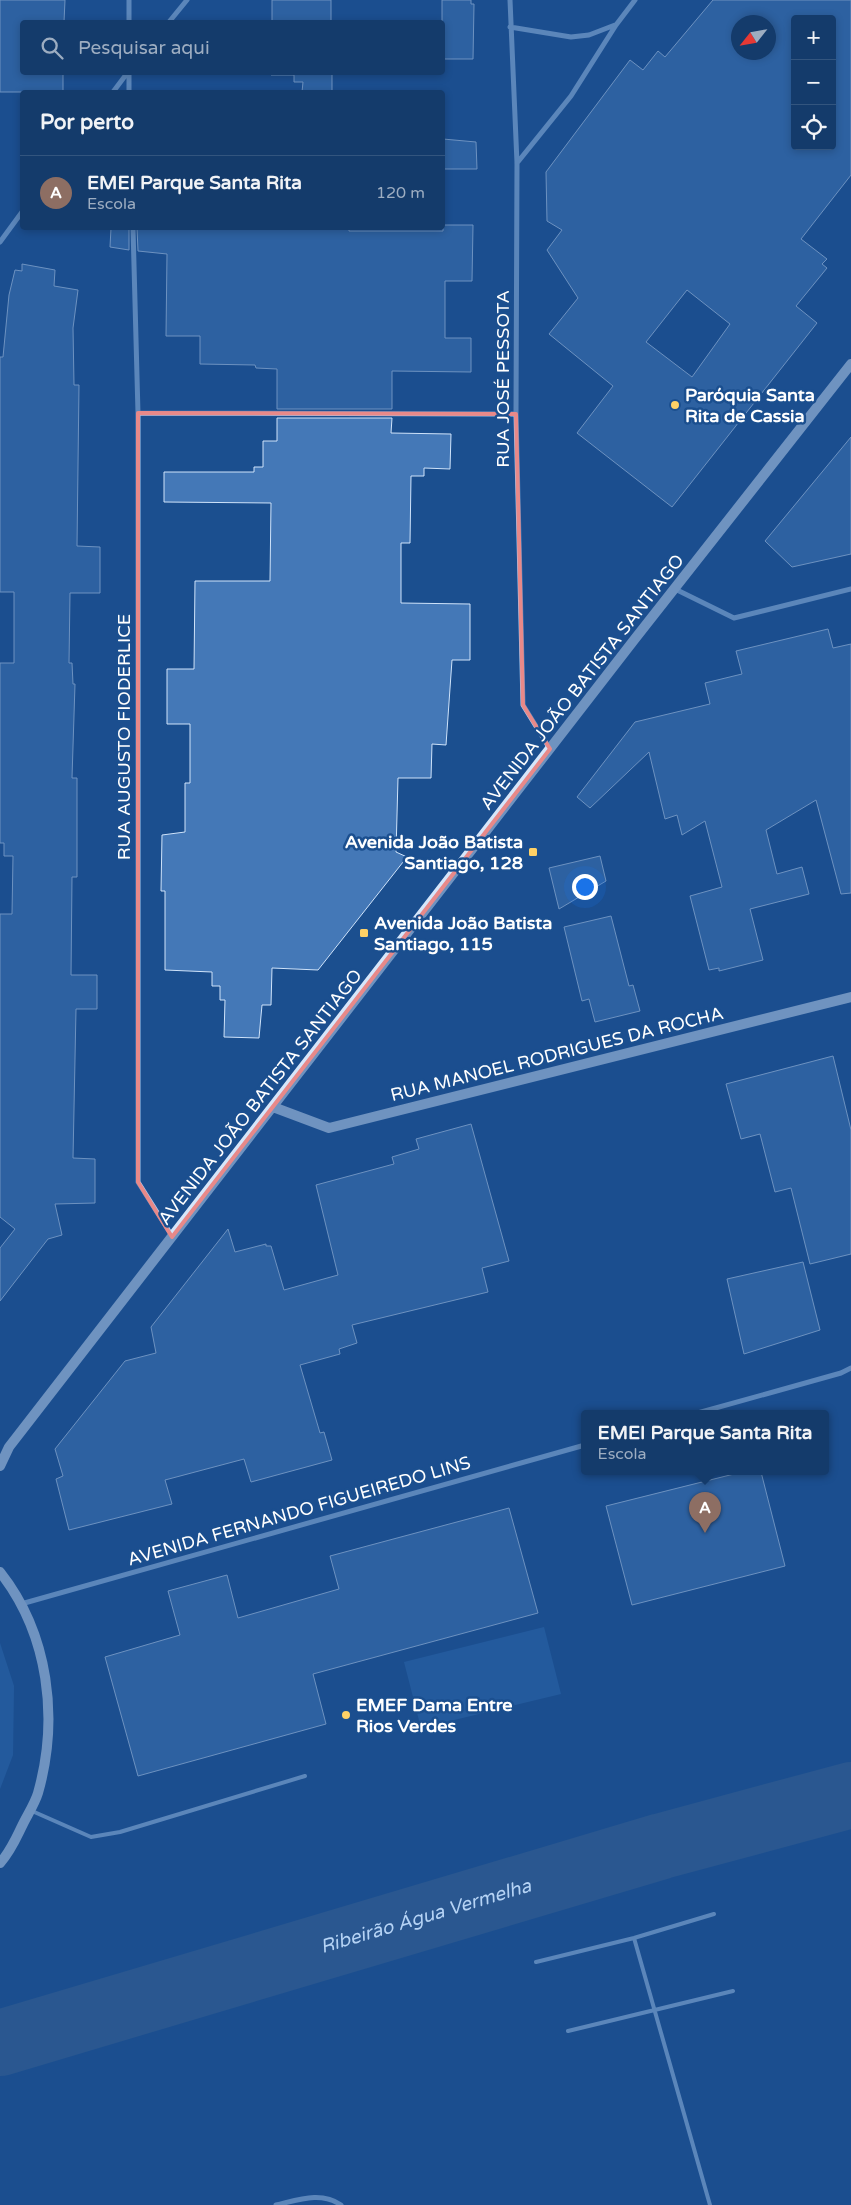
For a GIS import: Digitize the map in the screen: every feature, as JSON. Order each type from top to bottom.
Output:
[{"type":"street","points":[[129,0],[129,20]]},
{"type":"street","points":[[171,20],[187,0]]},
{"type":"street","name":"RUA JOSÉ PESSOTA","points":[[510,0],[517,163],[516,414],[522,705],[550,749]]},
{"type":"street","points":[[517,163],[571,96],[634,0]]},
{"type":"street","points":[[510,27],[571,37],[589,35],[616,25]]},
{"type":"street","points":[[114,90],[126,75]]},
{"type":"street","points":[[128,75],[129,90]]},
{"type":"street","points":[[0,242],[20,215]]},
{"type":"street","name":"RUA AUGUSTO FIODERLICE","points":[[133,230],[138,414],[138,1182],[172,1237]]},
{"type":"street","name":"AVENIDA JOÃO BATISTA SANTIAGO","points":[[0,1466],[5,1449],[273,1108],[674,589],[851,364]]},
{"type":"street","points":[[138,414],[516,414]]},
{"type":"street","points":[[674,589],[734,618],[851,589]]},
{"type":"street","name":"RUA MANOEL RODRIGUES DA ROCHA","points":[[273,1108],[329,1128],[851,997]]},
{"type":"street","points":[[708,1410],[841,1373],[851,1368]]},
{"type":"street","name":"AVENIDA FERNANDO FIGUEIREDO LINS","points":[[21,1604],[581,1446]]},
{"type":"street","points":[[0,1572],[21,1604],[44,1665],[50,1730],[38,1794],[9,1853],[0,1863]]},
{"type":"street","points":[[276,2205],[310,2197],[332,2198],[341,2205]]},
{"type":"lane","points":[[30,1810],[91,1837],[120,1832],[305,1776]]},
{"type":"lane","points":[[536,1962],[634,1938],[714,1914]]},
{"type":"lane","points":[[634,1938],[656,2008],[710,2205]]},
{"type":"lane","points":[[568,2032],[656,2008],[733,1991]]},
{"type":"highlighted area","points":[[138,413],[516,414],[523,705],[550,749],[172,1237],[138,1182]]},
{"type":"shaded area","points":[[544,1627],[561,1694],[421,1728],[404,1662]]},
{"type":"shaded area","points":[[0,1643],[14,1686],[13,1755],[0,1789]]},
{"type":"building","points":[[0,0],[65,0],[64,20],[20,20],[20,75],[63,75],[63,90],[0,92]]},
{"type":"building","points":[[272,0],[331,0],[331,20],[272,20]]},
{"type":"building","points":[[442,0],[471,0],[471,4],[474,4],[473,59],[445,59],[445,20],[442,20]]},
{"type":"building","points":[[713,0],[851,0],[851,175],[801,239],[827,259],[822,264],[827,268],[796,306],[817,323],[672,507],[577,433],[613,386],[549,334],[578,298],[547,250],[562,230],[547,221],[546,172],[630,60],[643,70],[658,51],[665,57]],"holes":[[[687,290],[730,324],[692,377],[646,342]]]},
{"type":"building","points":[[294,75],[332,75],[332,90],[302,90],[303,82],[294,82]]},
{"type":"building","points":[[445,139],[476,142],[477,169],[445,169]]},
{"type":"building","points":[[445,225],[473,225],[472,281],[445,281],[445,338],[471,338],[471,372],[392,371],[392,409],[277,409],[277,369],[256,368],[255,365],[200,364],[200,336],[166,336],[167,254],[138,251],[137,230],[349,230],[445,230]]},
{"type":"building","points":[[111,230],[129,230],[129,250],[110,247]]},
{"type":"building","points":[[22,264],[55,270],[54,286],[78,290],[73,328],[74,385],[79,385],[77,546],[100,547],[100,593],[70,593],[69,663],[72,663],[73,684],[75,684],[72,778],[77,778],[77,877],[72,877],[71,975],[97,975],[97,1009],[76,1009],[73,1158],[95,1159],[95,1203],[55,1204],[62,1235],[48,1239],[0,1301],[0,1248],[15,1229],[0,1217],[0,914],[12,914],[13,856],[4,856],[4,843],[0,843],[0,663],[14,663],[14,592],[0,592],[0,357],[3,357],[9,295],[15,270],[22,271]]},
{"type":"building","points":[[277,418],[392,418],[391,433],[451,434],[450,469],[424,468],[424,476],[411,476],[410,543],[401,543],[401,603],[470,604],[470,660],[452,660],[446,745],[432,744],[431,778],[398,778],[396,852],[407,857],[318,970],[272,968],[271,1005],[262,1005],[259,1038],[224,1037],[225,1000],[220,1000],[220,986],[212,986],[212,972],[165,970],[165,891],[161,891],[162,835],[185,832],[185,783],[190,783],[190,724],[167,724],[167,669],[194,669],[195,581],[270,581],[271,503],[164,502],[164,472],[254,472],[254,467],[263,467],[263,441],[277,441]]},
{"type":"building","points":[[851,437],[851,554],[792,567],[765,541]]},
{"type":"building","points":[[828,629],[833,648],[851,644],[851,893],[841,894],[816,800],[766,830],[777,874],[802,867],[809,894],[750,909],[763,960],[719,971],[719,968],[709,970],[690,896],[722,887],[705,821],[682,835],[677,815],[665,819],[649,752],[590,808],[577,797],[635,722],[710,704],[705,683],[742,674],[736,651]]},
{"type":"building","points":[[600,856],[606,881],[559,909],[549,868]]},
{"type":"building","points":[[611,916],[629,986],[633,985],[640,1011],[595,1022],[589,999],[582,1001],[564,927]]},
{"type":"building","points":[[833,1056],[851,1130],[851,1254],[810,1264],[791,1188],[775,1192],[760,1134],[741,1139],[726,1084]]},
{"type":"building","points":[[471,1124],[509,1261],[482,1268],[488,1292],[352,1325],[357,1343],[339,1349],[340,1354],[300,1365],[320,1433],[324,1432],[332,1460],[251,1482],[244,1459],[165,1480],[172,1504],[69,1530],[56,1479],[63,1476],[55,1449],[125,1361],[156,1353],[151,1327],[228,1229],[235,1252],[266,1244],[266,1246],[271,1246],[284,1290],[338,1275],[316,1185],[394,1164],[392,1157],[419,1149],[416,1139]]},
{"type":"building","points":[[803,1262],[820,1330],[744,1354],[727,1279]]},
{"type":"building","points":[[730,1475],[762,1475],[785,1566],[632,1605],[606,1506]]},
{"type":"building","points":[[509,1508],[538,1613],[313,1674],[326,1724],[138,1776],[105,1657],[180,1635],[168,1591],[227,1575],[238,1618],[339,1589],[330,1556]]},
{"type":"waterway","name":"Ribeirão Água Vermelha","points":[[0,2043],[662,1846],[851,1795]]},
{"type":"place","name":"Paróquia Santa Rita de Cassia","points":[[675,405]]},
{"type":"place","name":"Avenida João Batista Santiago, 128","points":[[533,852]]},
{"type":"place","name":"Avenida João Batista Santiago, 115","points":[[364,933]]},
{"type":"place","name":"EMEI Parque Santa Rita","points":[[705,1533]]},
{"type":"place","name":"EMEF Dama Entre Rios Verdes","points":[[346,1715]]}]
